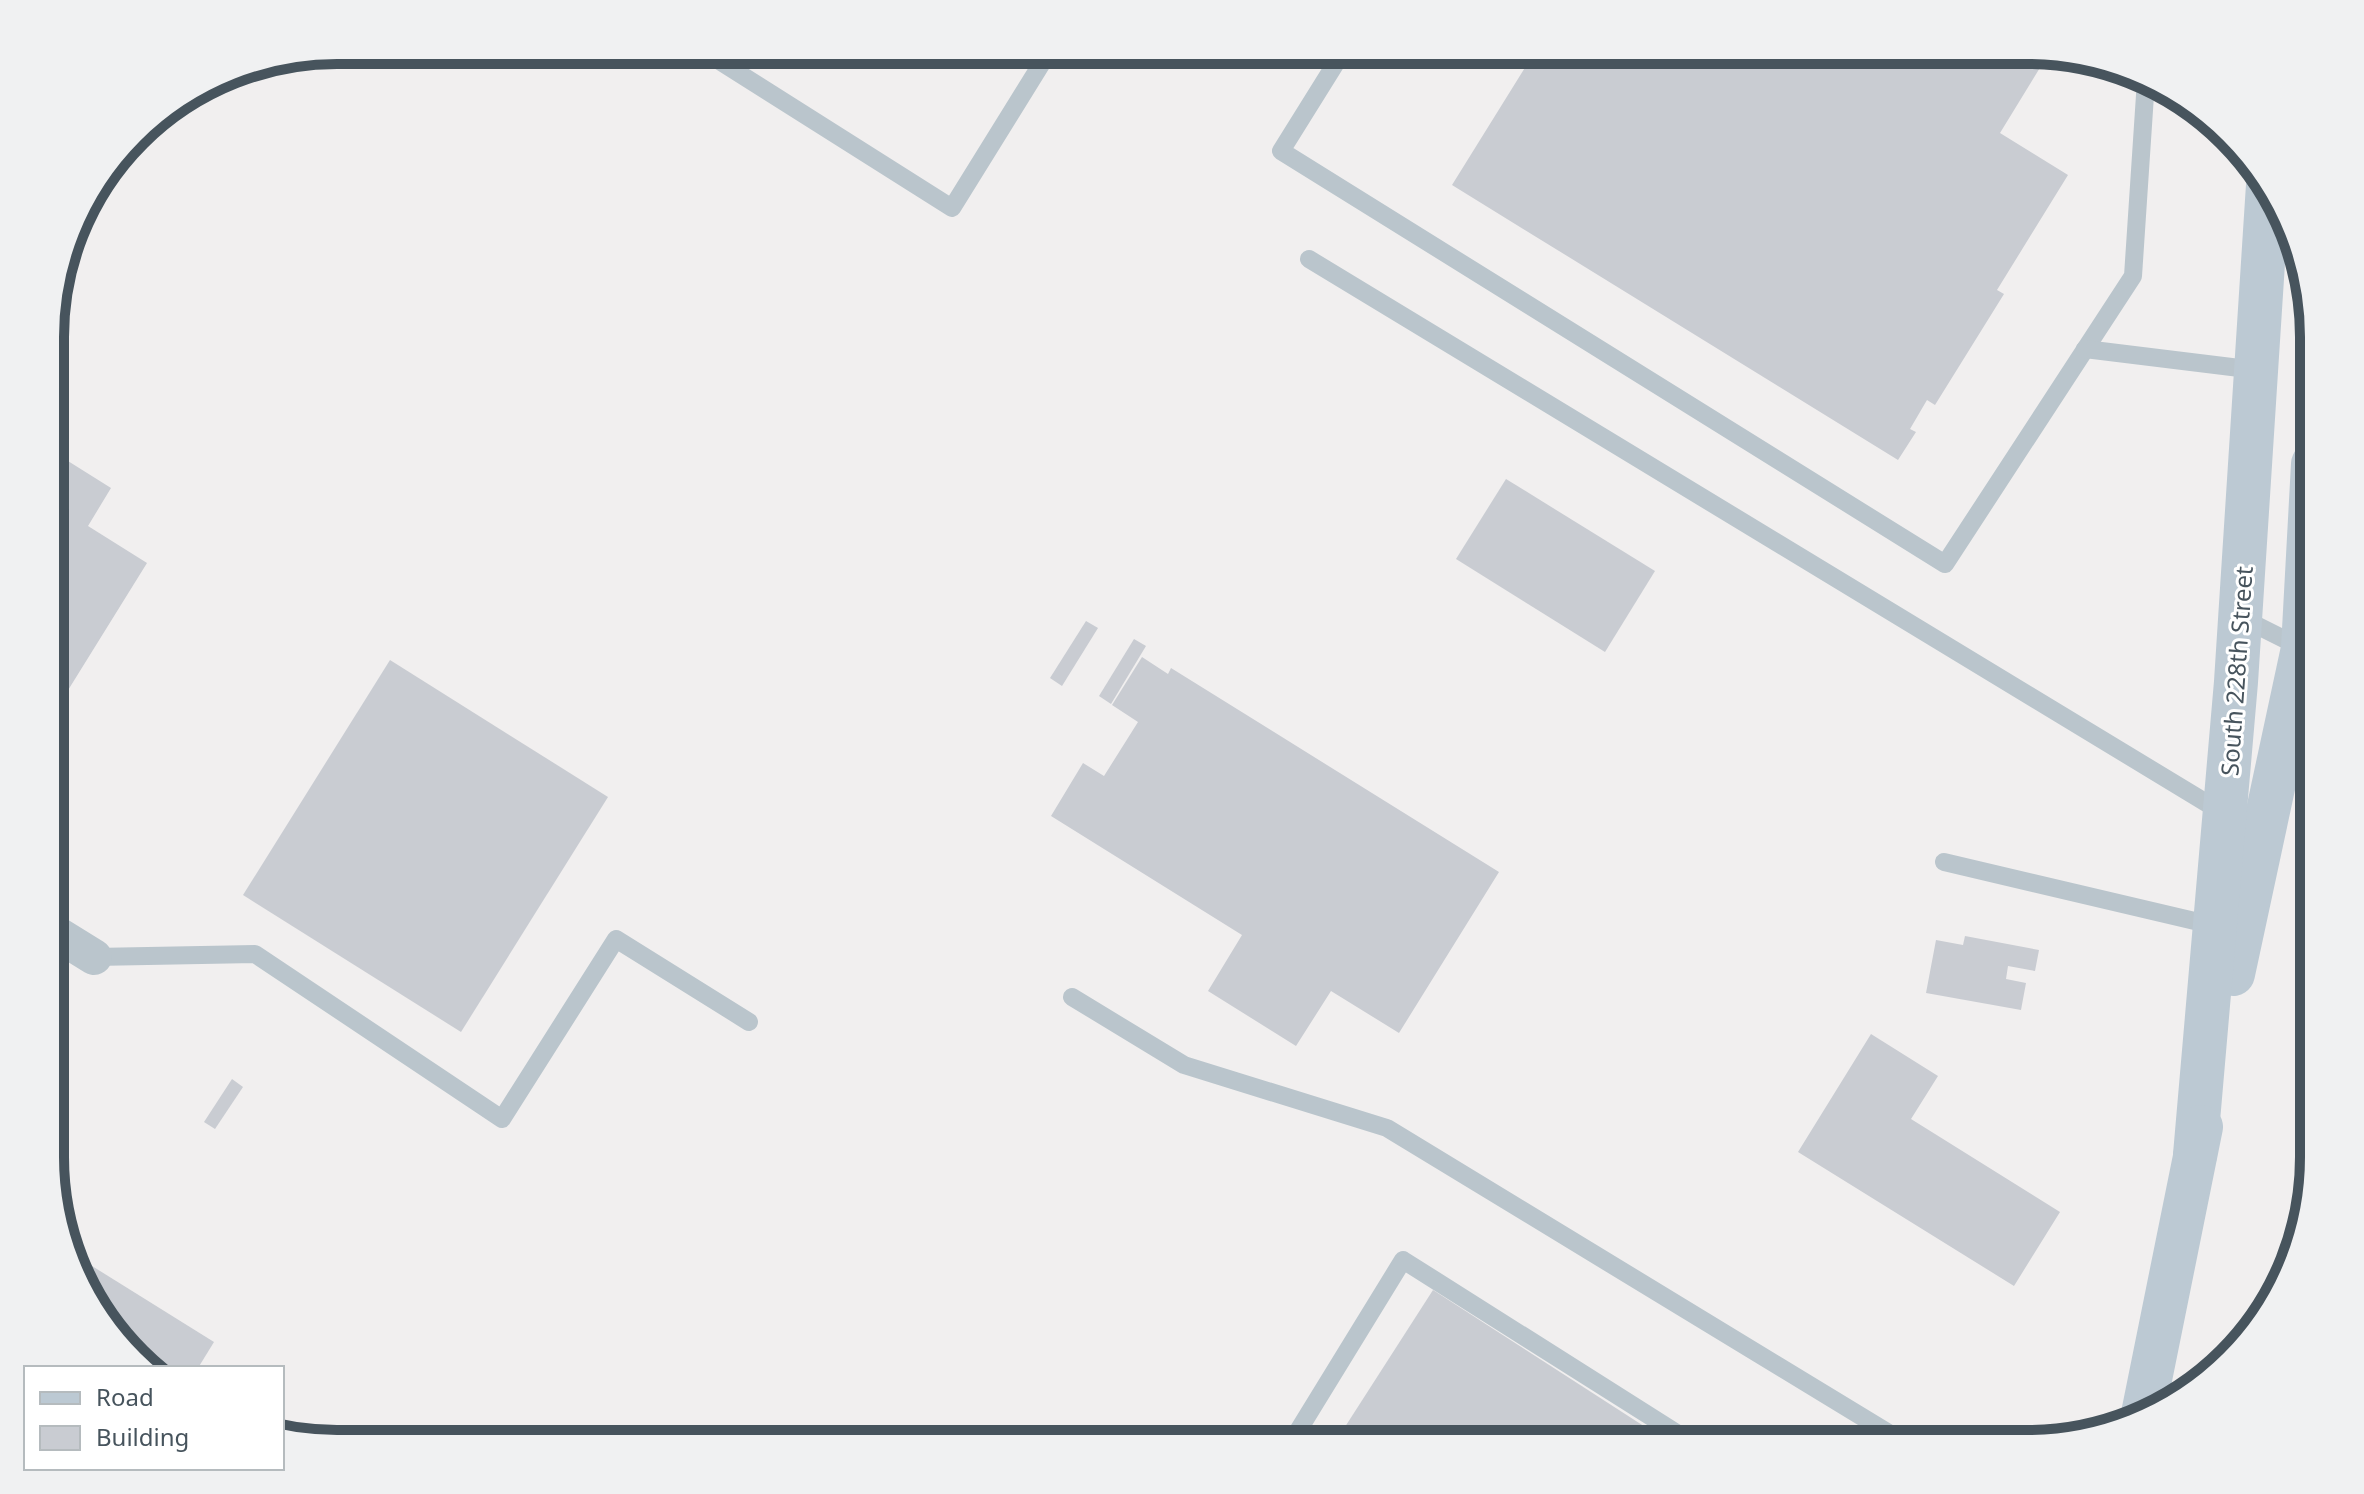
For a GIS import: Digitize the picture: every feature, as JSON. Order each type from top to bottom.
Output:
[{"type":"main road","name":"South 228th Street","points":[[2228,928],[2225,814],[2267,207]]},
{"type":"main road","name":"South 228th Street","points":[[2145,1402],[2195,1155],[2228,928],[2299,683]]},
{"type":"street","points":[[64,938],[94,957]]},
{"type":"lane","points":[[1335,64],[1281,151],[1945,564],[2133,276],[2145,92]]},
{"type":"lane","points":[[725,65],[952,208],[1041,65]]},
{"type":"lane","points":[[1309,259],[2225,814]]},
{"type":"lane","points":[[2085,349],[2256,370]]},
{"type":"lane","points":[[2240,617],[2299,647]]},
{"type":"lane","points":[[1944,862],[2228,928]]},
{"type":"lane","points":[[94,957],[255,954],[502,1119],[616,939],[749,1022]]},
{"type":"lane","points":[[1072,997],[1184,1065],[1387,1128],[1882,1429]]},
{"type":"lane","points":[[1299,1429],[1403,1260],[1671,1429]]},
{"type":"building","points":[[1527,64],[2042,65],[2000,133],[2068,175],[1997,290],[2004,294],[1935,405],[1927,400],[1910,429],[1916,432],[1898,460],[1452,185]]},
{"type":"building","points":[[64,459],[111,488],[88,526],[147,563],[64,697]]},
{"type":"building","points":[[1506,479],[1655,571],[1605,652],[1456,559]]},
{"type":"building","points":[[1086,621],[1098,628],[1062,686],[1050,678]]},
{"type":"building","points":[[1134,639],[1146,646],[1111,704],[1099,696]]},
{"type":"building","points":[[1142,657],[1168,674],[1171,668],[1499,872],[1399,1033],[1331,991],[1296,1046],[1208,991],[1242,935],[1051,816],[1083,763],[1104,776],[1138,722],[1112,705]]},
{"type":"building","points":[[390,660],[608,797],[461,1032],[243,895]]},
{"type":"building","points":[[1965,936],[2039,950],[2035,971],[2008,966],[2006,979],[2026,983],[2021,1010],[1926,993],[1936,940],[1963,945]]},
{"type":"building","points":[[1871,1034],[1938,1076],[1911,1119],[2060,1212],[2014,1286],[1798,1152]]},
{"type":"building","points":[[232,1079],[243,1087],[215,1129],[204,1122]]},
{"type":"building","points":[[85,1262],[214,1342],[199,1366],[162,1366],[132,1337],[110,1309]]},
{"type":"building","points":[[1433,1290],[1649,1429],[1343,1429]]}]
